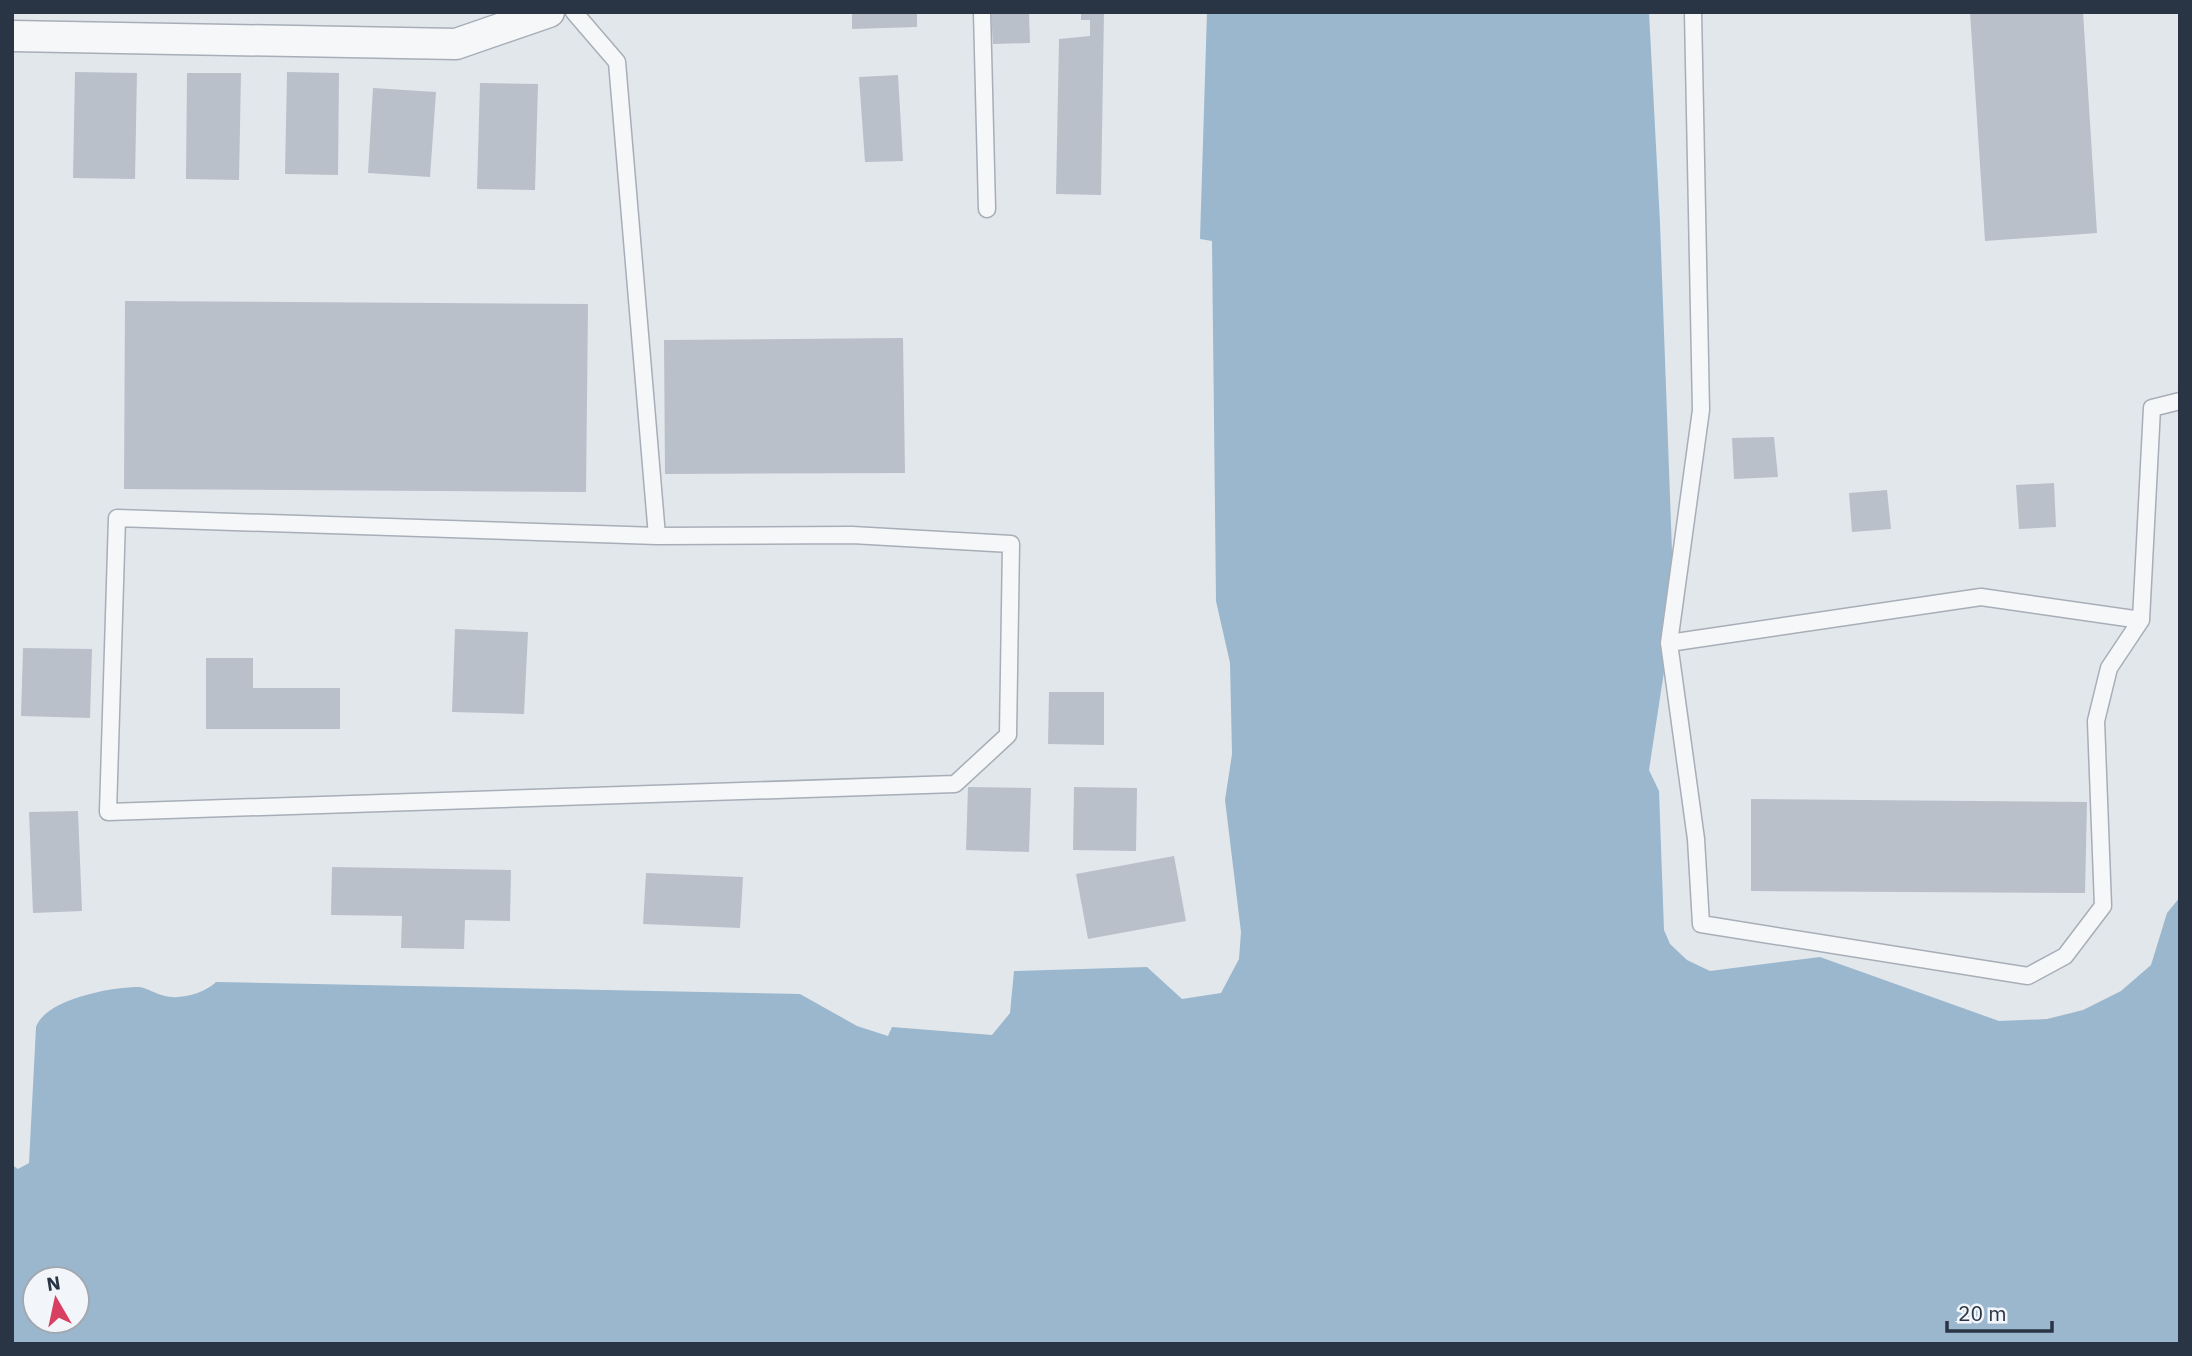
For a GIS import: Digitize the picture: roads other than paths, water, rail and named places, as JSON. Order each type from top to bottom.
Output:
[{"type":"street","points":[[12,36],[456,44],[549,12]]},
{"type":"lane","points":[[574,12],[617,62],[657,536]]},
{"type":"lane","points":[[982,12],[987,209]]},
{"type":"lane","points":[[1693,12],[1701,410],[1669,643],[1696,839],[1701,924],[2028,976],[2065,956],[2103,906],[2096,721],[2109,668],[2141,620],[2152,408],[2180,401]]},
{"type":"lane","points":[[117,518],[657,536],[852,535],[1011,544],[1007,735],[956,784],[108,812],[117,518]]},
{"type":"lane","points":[[1669,643],[1981,597],[2141,620]]},
{"type":"water","points":[[1207,12],[1649,12],[1660,223],[1674,606],[1649,770],[1659,791],[1664,930],[1670,944],[1687,960],[1710,971],[1820,957],[1999,1021],[2047,1019],[2083,1010],[2121,991],[2151,965],[2167,913],[2180,897],[2180,1344],[12,1344],[12,1165],[18,1169],[29,1163],[36,1027],[42,1017],[52,1009],[81,996],[112,989],[139,987],[165,996],[178,997],[199,992],[216,982],[800,994],[857,1026],[888,1036],[892,1027],[992,1035],[1010,1013],[1014,971],[1147,967],[1182,999],[1221,993],[1239,959],[1241,932],[1225,800],[1232,754],[1230,663],[1216,601],[1212,241],[1200,239]]}]
